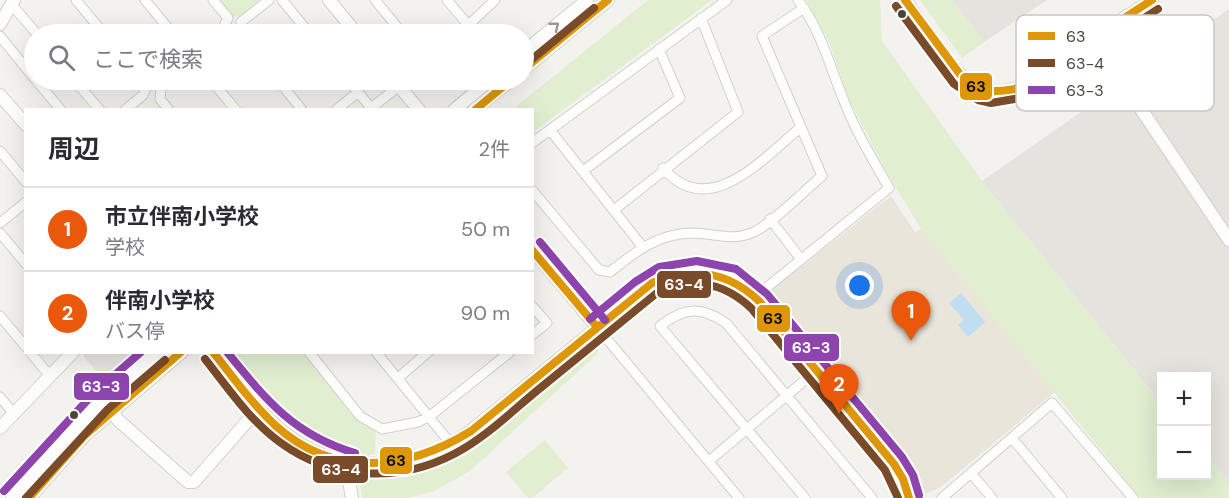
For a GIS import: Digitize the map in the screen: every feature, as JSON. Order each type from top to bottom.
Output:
[{"type":"street","points":[[76,0],[96,24]]},
{"type":"street","points":[[145,0],[165,24]]},
{"type":"street","points":[[213,0],[228,18],[225,24]]},
{"type":"street","points":[[241,24],[268,0]]},
{"type":"street","points":[[282,0],[302,24]]},
{"type":"street","points":[[329,0],[349,24]]},
{"type":"street","points":[[375,0],[394,24]]},
{"type":"street","points":[[447,0],[467,24]]},
{"type":"street","points":[[471,24],[495,0]]},
{"type":"street","points":[[534,44],[587,0]]},
{"type":"street","points":[[534,61],[608,0]]},
{"type":"street","points":[[534,142],[727,0]]},
{"type":"street","points":[[905,0],[959,72],[982,90],[997,93],[1016,88]]},
{"type":"street","points":[[1130,15],[1152,0]]},
{"type":"street","points":[[0,24],[13,2],[30,24]]},
{"type":"street","points":[[534,192],[599,270],[610,272],[642,246],[668,236],[691,233],[735,238],[755,231],[822,176],[762,36],[801,4],[819,34],[845,103],[864,145],[889,188],[800,258],[755,297]]},
{"type":"street","points":[[614,210],[663,168],[738,112],[701,18]]},
{"type":"street","points":[[0,36],[24,65]]},
{"type":"street","points":[[583,171],[680,98],[659,49]]},
{"type":"street","points":[[44,90],[59,108]]},
{"type":"street","points":[[82,90],[97,108]]},
{"type":"street","points":[[127,108],[143,95],[145,90]]},
{"type":"street","points":[[162,90],[160,99],[167,108]]},
{"type":"street","points":[[219,90],[234,108]]},
{"type":"street","points":[[286,90],[300,108]]},
{"type":"street","points":[[338,108],[358,92],[371,108],[395,90]]},
{"type":"street","points":[[405,90],[418,108]]},
{"type":"street","points":[[456,108],[478,90]]},
{"type":"street","points":[[476,108],[499,90]]},
{"type":"street","points":[[0,95],[24,123]]},
{"type":"street","points":[[1142,111],[1229,240]]},
{"type":"street","points":[[663,168],[670,176],[688,185],[705,190],[720,188],[734,182],[800,128]]},
{"type":"street","points":[[550,130],[642,246]]},
{"type":"street","points":[[0,151],[24,180]]},
{"type":"street","points":[[0,223],[24,204]]},
{"type":"street","points":[[770,219],[800,258]]},
{"type":"street","points":[[0,233],[24,262]]},
{"type":"street","points":[[534,251],[739,498]]},
{"type":"street","points":[[215,354],[273,423],[302,445],[335,459],[352,462],[371,465],[407,462],[451,444],[652,283],[685,271],[721,275],[742,285],[755,297],[817,370],[894,464],[903,479],[909,498]]},
{"type":"street","points":[[534,308],[547,323],[534,333]]},
{"type":"street","points":[[806,498],[660,326],[675,315],[692,310],[711,312],[726,323],[872,498]]},
{"type":"street","points":[[0,316],[24,345]]},
{"type":"street","points":[[32,354],[50,376]]},
{"type":"street","points":[[0,428],[71,354]]},
{"type":"street","points":[[12,498],[101,401],[156,354]]},
{"type":"street","points":[[29,498],[84,436],[180,354]]},
{"type":"street","points":[[311,354],[360,416],[382,429],[418,422],[430,416],[508,354]]},
{"type":"street","points":[[378,354],[451,444]]},
{"type":"street","points":[[398,378],[426,354]]},
{"type":"street","points":[[709,461],[817,370]]},
{"type":"street","points":[[0,397],[14,414]]},
{"type":"street","points":[[942,498],[1052,403],[1132,498]]},
{"type":"street","points":[[112,411],[118,420],[188,482],[194,482],[259,408]]},
{"type":"street","points":[[1012,438],[1062,498]]},
{"type":"street","points":[[352,462],[349,481],[352,498]]},
{"type":"street","points":[[971,473],[992,498]]},
{"type":"shaded area","points":[[952,0],[1047,0],[1024,15],[1016,15],[1016,21],[984,42]]},
{"type":"shaded area","points":[[1229,9],[1229,483],[1211,462],[1211,372],[1157,372],[1157,398],[982,181],[1083,111],[1214,111],[1214,19]]},
{"type":"shaded area","points":[[891,196],[915,232],[921,229],[1055,392],[941,487],[923,495],[907,460],[871,411],[847,386],[773,297],[773,289]]},
{"type":"shaded area","points":[[84,354],[138,354],[105,381],[83,356]]},
{"type":"green space","points":[[219,0],[260,0],[240,16],[232,17]]},
{"type":"green space","points":[[648,0],[712,0],[534,131],[534,108],[514,108]]},
{"type":"green space","points":[[806,0],[880,0],[882,41],[982,181],[1157,398],[1157,480],[1211,480],[1211,462],[1229,483],[1229,498],[1140,498],[921,229],[883,166],[849,99],[829,42]]},
{"type":"green space","points":[[920,0],[952,0],[984,42],[962,58]]},
{"type":"green space","points":[[596,348],[599,352],[470,471],[434,491],[408,498],[362,498],[360,483],[368,476],[423,473],[456,459],[491,434],[590,349]]},
{"type":"green space","points":[[227,354],[304,354],[360,420],[376,429],[375,454],[355,456],[334,450],[312,439],[269,406],[236,369]]},
{"type":"green space","points":[[545,440],[568,468],[532,498],[528,498],[506,472]]},
{"type":"water","points":[[961,293],[985,322],[968,337],[958,325],[964,320],[949,303]]},
{"type":"transit line","name":"63","points":[[534,61],[608,0]]},
{"type":"transit line","name":"63","points":[[905,0],[962,77],[975,86],[987,90],[1016,88]]},
{"type":"transit line","name":"63","points":[[1129,15],[1152,0]]},
{"type":"transit line","name":"63-4","points":[[896,6],[954,84],[978,100],[991,103],[1016,99]]},
{"type":"transit line","name":"63-4","points":[[534,58],[594,8]]},
{"type":"transit line","name":"63-4","points":[[1149,15],[1158,9]]},
{"type":"transit line","name":"63","points":[[477,108],[499,90]]},
{"type":"transit line","name":"63-3","points":[[540,242],[605,320]]},
{"type":"transit line","name":"63","points":[[534,252],[597,327]]},
{"type":"transit line","name":"63-3","points":[[590,319],[635,282],[659,267],[697,261],[736,269],[767,294],[902,457],[913,475],[919,495]]},
{"type":"transit line","name":"63","points":[[215,354],[259,409],[276,426],[299,443],[322,455],[347,461],[372,463],[397,461],[447,444],[471,431],[652,283],[681,274],[708,274],[734,283],[759,301],[894,464],[903,479],[909,498]]},
{"type":"transit line","name":"63-4","points":[[205,359],[259,425],[281,443],[301,455],[343,470],[366,473],[411,470],[454,454],[478,439],[658,292],[683,285],[707,285],[730,292],[751,308],[885,470],[898,498]]},
{"type":"transit line","name":"63-3","points":[[4,491],[93,394],[139,354]]},
{"type":"transit line","name":"63","points":[[29,498],[84,436],[179,354]]},
{"type":"transit line","name":"63-3","points":[[229,354],[255,386],[298,426],[355,453]]},
{"type":"transit line","name":"63-4","points":[[26,498],[108,409],[165,360]]},
{"type":"place","name":"市立伴南小学校","points":[[911,341]]},
{"type":"place","name":"伴南小学校","points":[[839,414]]}]
